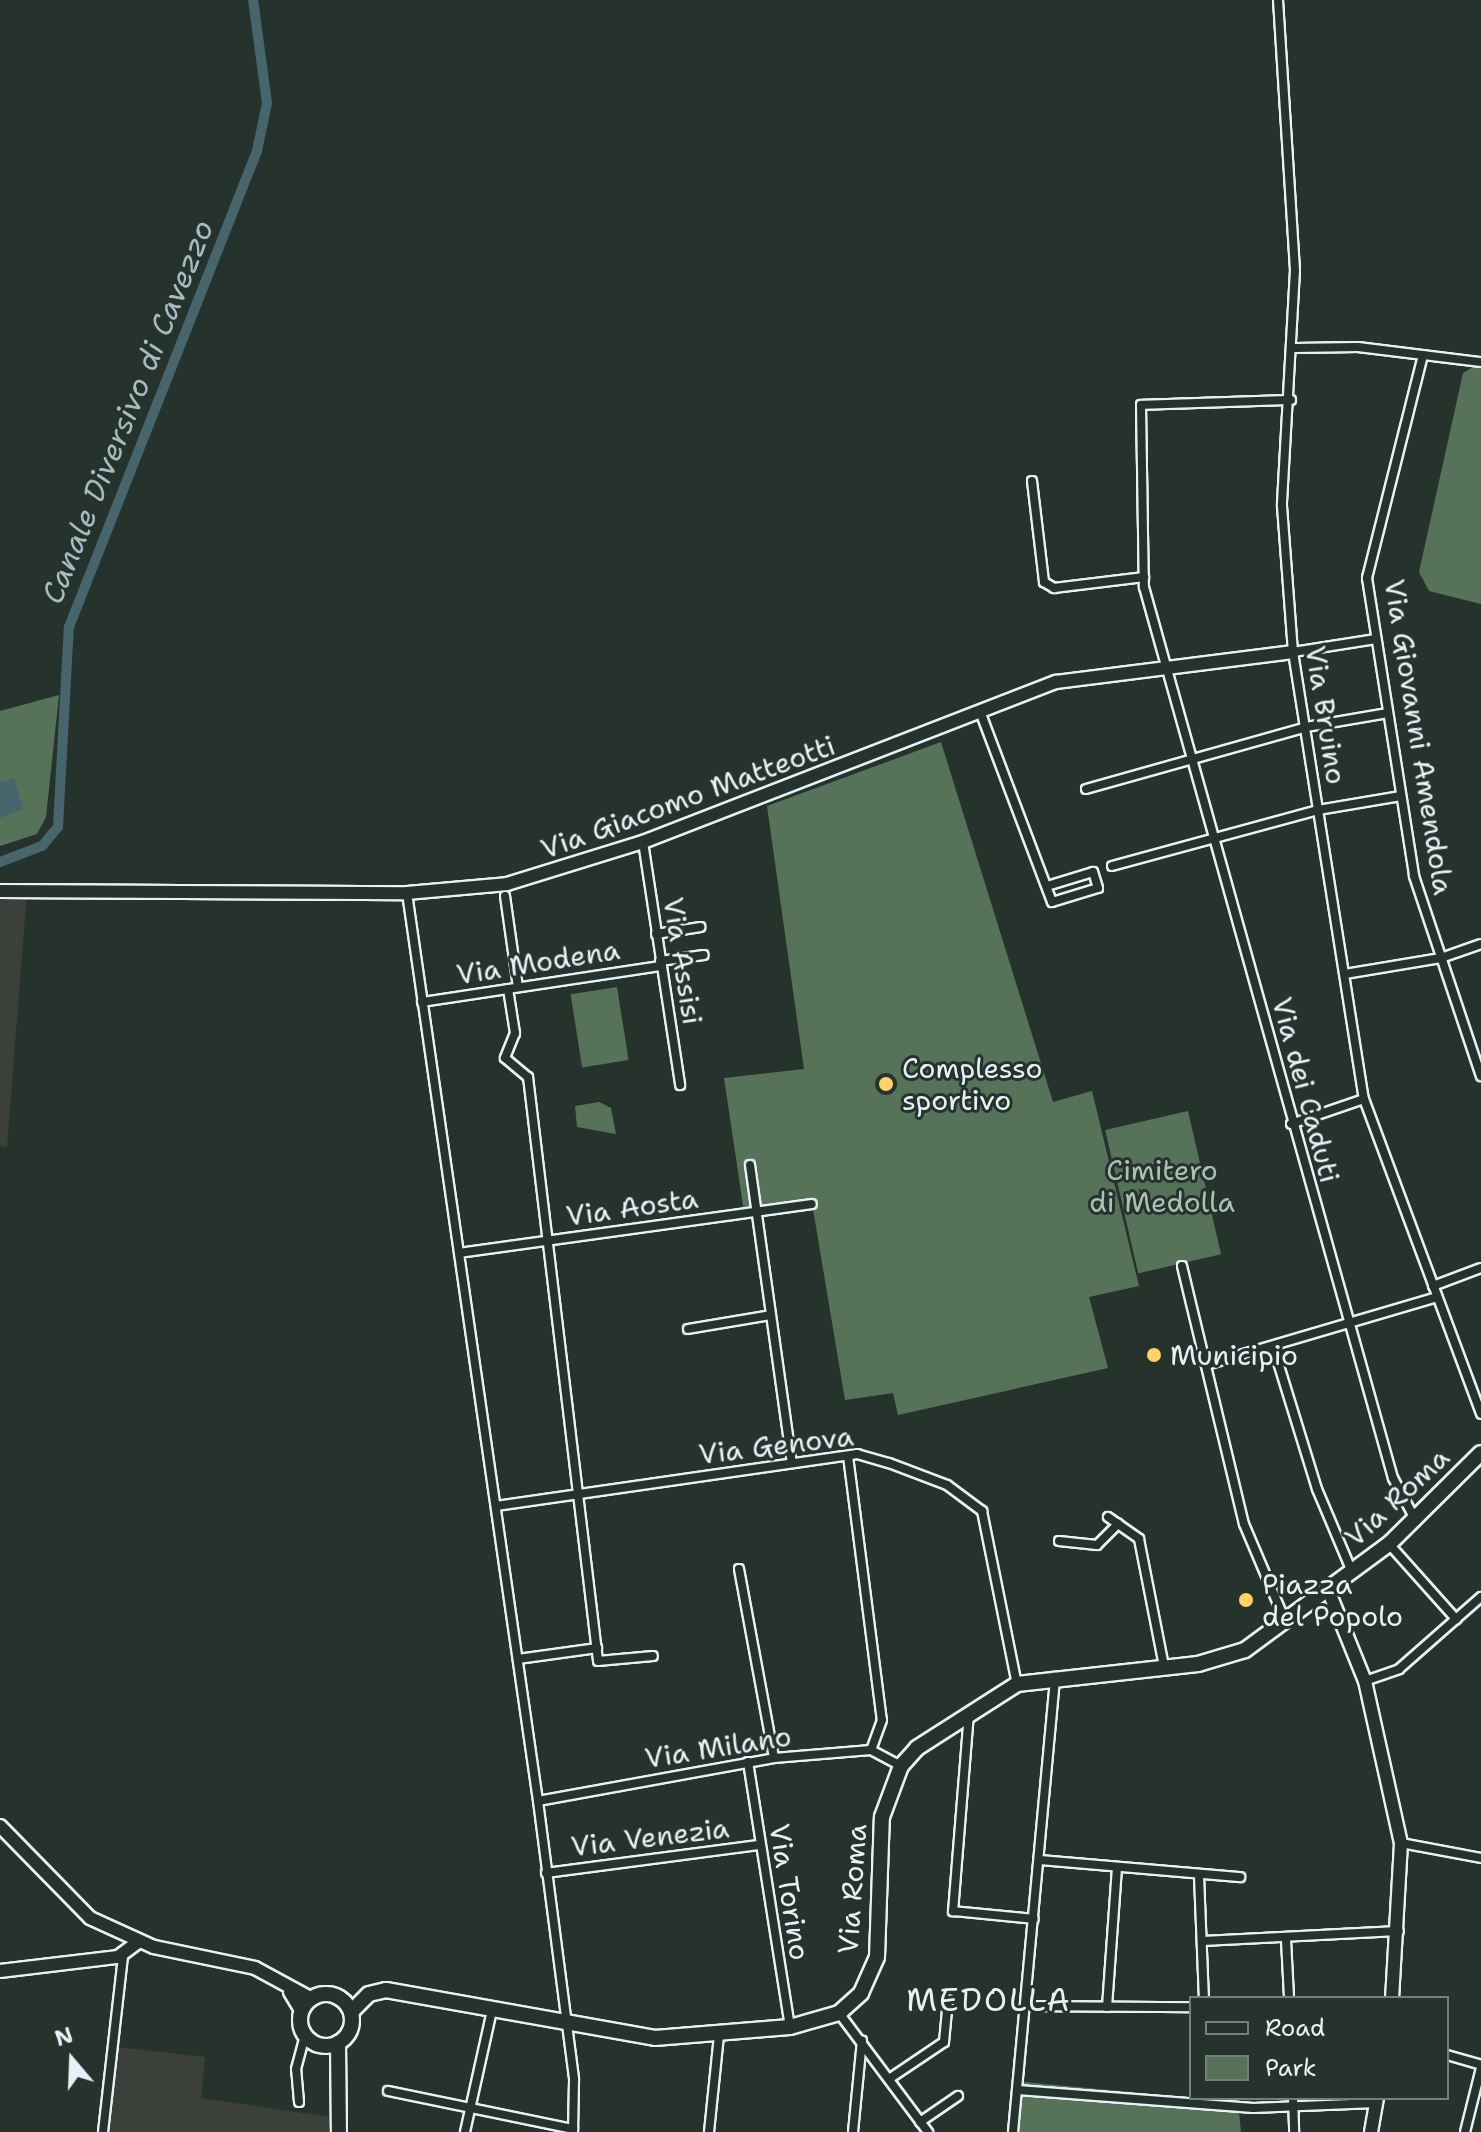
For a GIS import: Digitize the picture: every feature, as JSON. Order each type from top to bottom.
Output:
[{"type":"main road","name":"Via Roma","points":[[839,2013],[861,1993],[877,1957],[878,1844],[901,1766],[969,1708],[1017,1684],[1055,1676],[1221,1660],[1261,1632],[1286,1624],[1353,1573],[1416,1521],[1481,1453]]},
{"type":"main road","points":[[336,2063],[321,2046],[305,2036],[302,2012],[312,1999],[364,1997],[389,1990],[626,2036],[719,2036],[790,2027],[839,2013]]},
{"type":"main road","points":[[351,2012],[364,1997]]},
{"type":"main road","points":[[321,2046],[338,2043],[351,2030],[351,2012],[341,1998]]},
{"type":"main road","points":[[338,2043],[339,2132]]},
{"type":"street","name":"Via Bruino","points":[[1278,0],[1295,348],[1282,568],[1293,652],[1364,1099],[1481,1414]]},
{"type":"street","points":[[1295,348],[1423,355],[1481,362]]},
{"type":"street","name":"Via Giovanni Amendola","points":[[1423,355],[1367,578],[1414,876],[1481,1076]]},
{"type":"street","name":"Via dei Caduti","points":[[1291,400],[1141,405],[1144,577],[1291,1124],[1393,1478],[1416,1521]]},
{"type":"street","points":[[1032,481],[1044,582],[1054,588],[1144,577]]},
{"type":"street","name":"Via Giacomo Matteotti","points":[[0,891],[407,893],[543,877],[981,714],[1056,682],[1376,639]]},
{"type":"street","points":[[1086,789],[1193,756],[1306,727],[1388,713]]},
{"type":"street","points":[[981,714],[1052,902],[1098,888],[1093,872],[1047,886]]},
{"type":"street","points":[[1112,866],[1318,810],[1401,796]]},
{"type":"street","name":"Via Assisi","points":[[643,842],[680,1085]]},
{"type":"street","points":[[388,2091],[573,2131],[568,2026],[538,1801],[407,893]]},
{"type":"street","points":[[505,896],[515,1033],[505,1058],[528,1077],[552,1240],[577,1494],[598,1661],[653,1656]]},
{"type":"street","points":[[656,934],[700,927]]},
{"type":"street","points":[[1345,974],[1441,958],[1481,944]]},
{"type":"street","name":"Via Modena","points":[[422,1002],[704,955]]},
{"type":"street","points":[[1291,1124],[1364,1099]]},
{"type":"street","points":[[750,1165],[792,1463]]},
{"type":"street","name":"Via Aosta","points":[[459,1253],[812,1204]]},
{"type":"street","points":[[1182,1266],[1244,1524],[1286,1624]]},
{"type":"street","points":[[1433,1286],[1481,1268]]},
{"type":"street","points":[[1206,1365],[1437,1297]]},
{"type":"street","points":[[688,1329],[771,1315]]},
{"type":"street","points":[[1273,1346],[1317,1489],[1353,1573]]},
{"type":"street","points":[[848,1456],[882,1720],[871,1750],[901,1766]]},
{"type":"street","name":"Via Genova","points":[[496,1506],[792,1463],[868,1456],[947,1485],[982,1511],[1017,1684]]},
{"type":"street","points":[[1108,1517],[1139,1539],[1164,1667]]},
{"type":"street","points":[[1059,1541],[1097,1545],[1118,1524]]},
{"type":"street","points":[[1389,1544],[1456,1619]]},
{"type":"street","points":[[739,1569],[774,1758]]},
{"type":"street","points":[[1329,1592],[1365,1681],[1401,1843],[1400,1930],[1392,1996]]},
{"type":"street","points":[[1365,1681],[1399,1669],[1481,1597]]},
{"type":"street","points":[[518,1659],[597,1648]]},
{"type":"street","points":[[1013,2132],[1028,2006],[1055,1676]]},
{"type":"street","points":[[969,1708],[953,1911],[1034,1919]]},
{"type":"street","name":"Via Milano","points":[[538,1801],[774,1758],[871,1750]]},
{"type":"street","name":"Via Torino","points":[[748,1762],[790,2027]]},
{"type":"street","points":[[0,1826],[61,1895],[138,1942],[244,1964],[289,1990],[312,1999]]},
{"type":"street","points":[[1401,1843],[1481,1858]]},
{"type":"street","name":"Via Venezia","points":[[546,1873],[760,1845]]},
{"type":"street","points":[[1041,1860],[1199,1876],[1240,1877]]},
{"type":"street","points":[[1107,2007],[1117,1868]]},
{"type":"street","points":[[1199,1876],[1204,1996]]},
{"type":"street","points":[[1202,1941],[1286,1940],[1400,1930]]},
{"type":"street","points":[[1286,1940],[1289,1996]]},
{"type":"street","points":[[0,1971],[123,1956],[138,1942]]},
{"type":"street","points":[[103,2132],[123,1956]]},
{"type":"street","points":[[289,1990],[302,2012]]},
{"type":"street","points":[[889,2079],[944,2042],[948,2000]]},
{"type":"street","points":[[1028,2006],[1189,2007]]},
{"type":"street","points":[[465,2132],[492,2010]]},
{"type":"street","points":[[839,2013],[928,2132]]},
{"type":"street","points":[[299,2102],[296,2069],[305,2036]]},
{"type":"street","points":[[709,2132],[719,2036]]},
{"type":"street","points":[[853,2132],[862,2040]]},
{"type":"street","points":[[1449,2056],[1481,2067],[1465,2132]]},
{"type":"street","points":[[1018,2090],[1189,2098]]},
{"type":"street","points":[[920,2122],[958,2096]]},
{"type":"street","points":[[1230,2100],[1293,2103],[1376,2100],[1371,2132]]},
{"type":"street","points":[[1293,2103],[1294,2132]]},
{"type":"shaded area","points":[[27,892],[7,1147],[0,1146],[0,897]]},
{"type":"shaded area","points":[[116,2047],[205,2057],[201,2098],[337,2118],[336,2132],[101,2132]]},
{"type":"green space","points":[[1481,362],[1481,604],[1429,591],[1419,572],[1463,373]]},
{"type":"green space","points":[[59,695],[46,817],[37,834],[0,846],[0,711]]},
{"type":"green space","name":"Complesso sportivo","points":[[941,742],[1053,1102],[1092,1091],[1139,1286],[1089,1297],[1108,1368],[898,1415],[893,1393],[845,1400],[813,1209],[745,1219],[724,1078],[804,1069],[767,806]]},
{"type":"green space","points":[[617,987],[629,1060],[582,1067],[571,994]]},
{"type":"green space","points":[[599,1102],[611,1108],[616,1134],[577,1127],[575,1106]]},
{"type":"green space","name":"Cimitero di Medolla","points":[[1188,1111],[1221,1254],[1138,1273],[1105,1130]]},
{"type":"green space","points":[[1014,2081],[1189,2097],[1189,2100],[1238,2102],[1241,2132],[1011,2132]]},
{"type":"water","points":[[14,778],[23,809],[0,818],[0,782]]},
{"type":"waterway","name":"Canale Diversivo di Cavezzo","points":[[0,862],[42,846],[58,827],[69,627],[257,151],[267,103],[253,0]]},
{"type":"place","name":"Complesso sportivo","points":[[886,1084]]},
{"type":"place","name":"Municipio","points":[[1154,1355]]},
{"type":"place","name":"Piazza del Popolo","points":[[1246,1600]]},
{"type":"district","name":"MEDOLLA","points":[[989,2000]]}]
